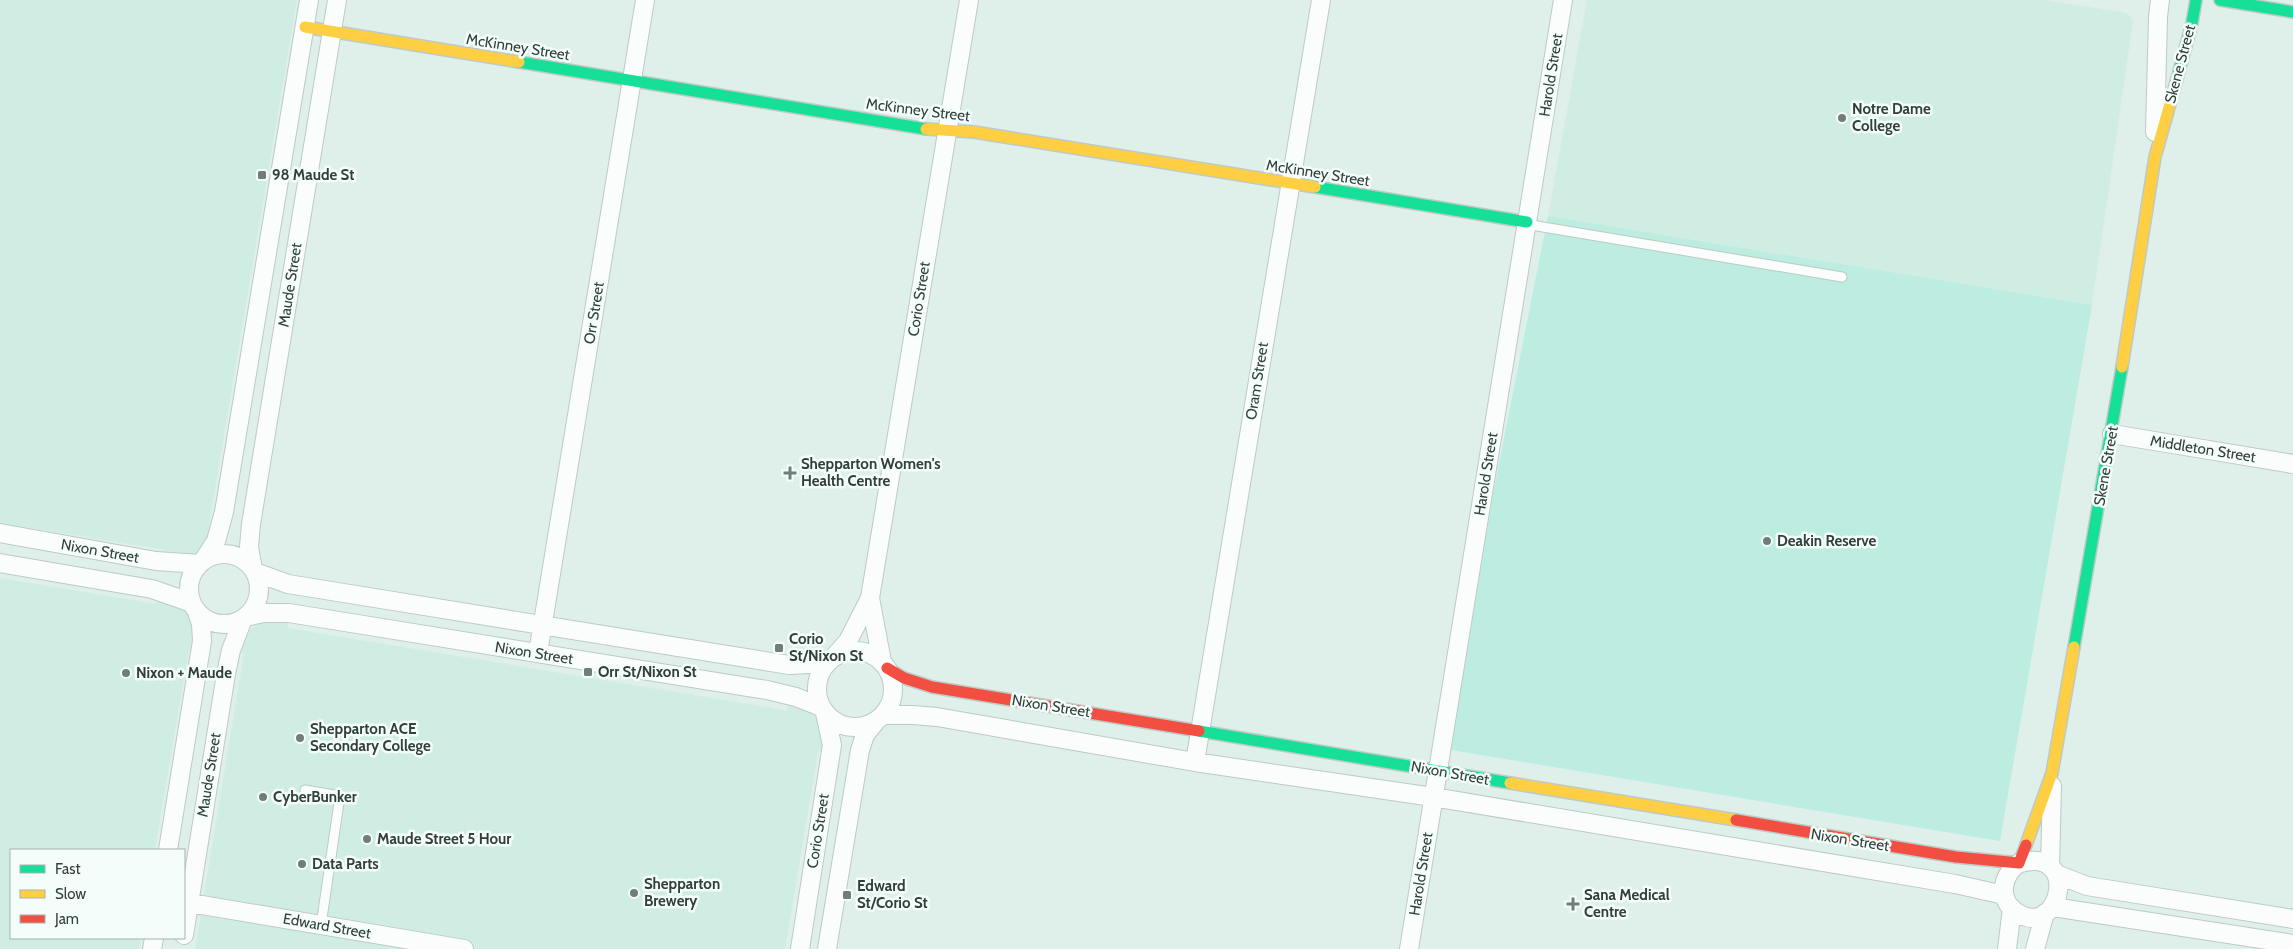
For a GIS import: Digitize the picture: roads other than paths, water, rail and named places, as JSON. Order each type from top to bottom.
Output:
[{"type":"street","name":"Maude Street","points":[[201,563],[216,541],[224,512],[309,0]]},
{"type":"street","name":"Maude Street","points":[[254,571],[249,547],[251,524],[337,0]]},
{"type":"street","name":"Orr Street","points":[[538,653],[645,0]]},
{"type":"street","name":"Corio Street","points":[[831,660],[848,641],[870,598],[969,0]]},
{"type":"street","name":"Oram Street","points":[[1195,762],[1321,0]]},
{"type":"street","name":"Harold Street","points":[[1409,949],[1563,0]]},
{"type":"street","name":"Skene Street","points":[[2155,157],[2160,0]]},
{"type":"street","name":"Skene Street","points":[[2019,863],[2052,773],[2112,434],[2155,157],[2192,23],[2196,0]]},
{"type":"street","points":[[2220,0],[2293,12]]},
{"type":"street","name":"McKinney Street","points":[[305,27],[924,129],[982,134],[1527,222]]},
{"type":"street","points":[[272,226],[299,230]]},
{"type":"street","points":[[243,396],[271,400]]},
{"type":"street","name":"Middleton Street","points":[[2112,434],[2293,464]]},
{"type":"street","name":"Nixon Street","points":[[0,533],[156,561],[201,563]]},
{"type":"street","points":[[226,554],[246,562],[254,571],[258,581],[257,601],[244,618],[232,624],[219,624],[207,620],[194,607],[190,582],[193,573],[201,563],[214,556],[226,554]]},
{"type":"street","name":"Nixon Street","points":[[0,563],[152,590],[194,607]]},
{"type":"street","name":"Nixon Street","points":[[254,571],[286,583],[789,665],[831,660]]},
{"type":"street","name":"Corio Street","points":[[870,598],[884,665]]},
{"type":"street","name":"Maude Street","points":[[168,849],[202,641],[201,624],[194,607]]},
{"type":"street","name":"Nixon Street","points":[[244,618],[264,613],[289,613],[767,690],[796,697],[823,710]]},
{"type":"street","name":"Maude Street","points":[[185,920],[186,903],[226,674],[231,650],[244,618]]},
{"type":"street","points":[[859,651],[871,655],[884,665],[892,679],[893,692],[890,705],[880,718],[864,726],[850,727],[836,722],[823,710],[817,696],[817,684],[820,673],[831,660],[846,652],[859,651]]},
{"type":"street","name":"Nixon Street","points":[[884,665],[900,678],[919,684],[1956,857],[2019,863]]},
{"type":"street","name":"Corio Street","points":[[800,949],[832,745],[823,710]]},
{"type":"street","name":"Nixon Street","points":[[880,718],[937,717],[1195,762],[1434,797],[1955,884],[2008,902]]},
{"type":"street","name":"Corio Street","points":[[827,949],[860,750],[865,735],[880,718]]},
{"type":"street","name":"Skene Street","points":[[2052,773],[2053,871]]},
{"type":"street","points":[[2007,949],[2008,902],[2006,877],[2011,869],[2019,863],[2036,861],[2087,886],[2116,889],[2293,919]]},
{"type":"street","points":[[2035,949],[2049,910],[2060,891],[2053,871]]},
{"type":"street","points":[[2008,902],[2024,916],[2038,916],[2049,910],[2293,944]]},
{"type":"street","name":"Edward Street","points":[[186,903],[464,949]]},
{"type":"lane","points":[[1527,222],[1537,226],[1842,277]]},
{"type":"lane","points":[[304,790],[340,796],[320,925]]},
{"type":"place","name":"Notre Dame College","points":[[1842,118]]},
{"type":"place","name":"98 Maude St","points":[[262,175]]},
{"type":"place","name":"Shepparton Women's Health Centre","points":[[790,473]]},
{"type":"place","name":"Deakin Reserve","points":[[1767,541]]},
{"type":"place","name":"Corio St/Nixon St","points":[[779,648]]},
{"type":"place","name":"Orr St/Nixon St","points":[[588,672]]},
{"type":"place","name":"Nixon + Maude","points":[[126,673]]},
{"type":"place","name":"Shepparton ACE Secondary College","points":[[300,738]]},
{"type":"place","name":"CyberBunker","points":[[263,797]]},
{"type":"place","name":"Maude Street 5 Hour","points":[[367,839]]},
{"type":"place","name":"Data Parts","points":[[302,864]]},
{"type":"place","name":"Shepparton Brewery","points":[[634,893]]},
{"type":"place","name":"Edward St/Corio St","points":[[847,895]]},
{"type":"place","name":"Sana Medical Centre","points":[[1573,904]]}]
